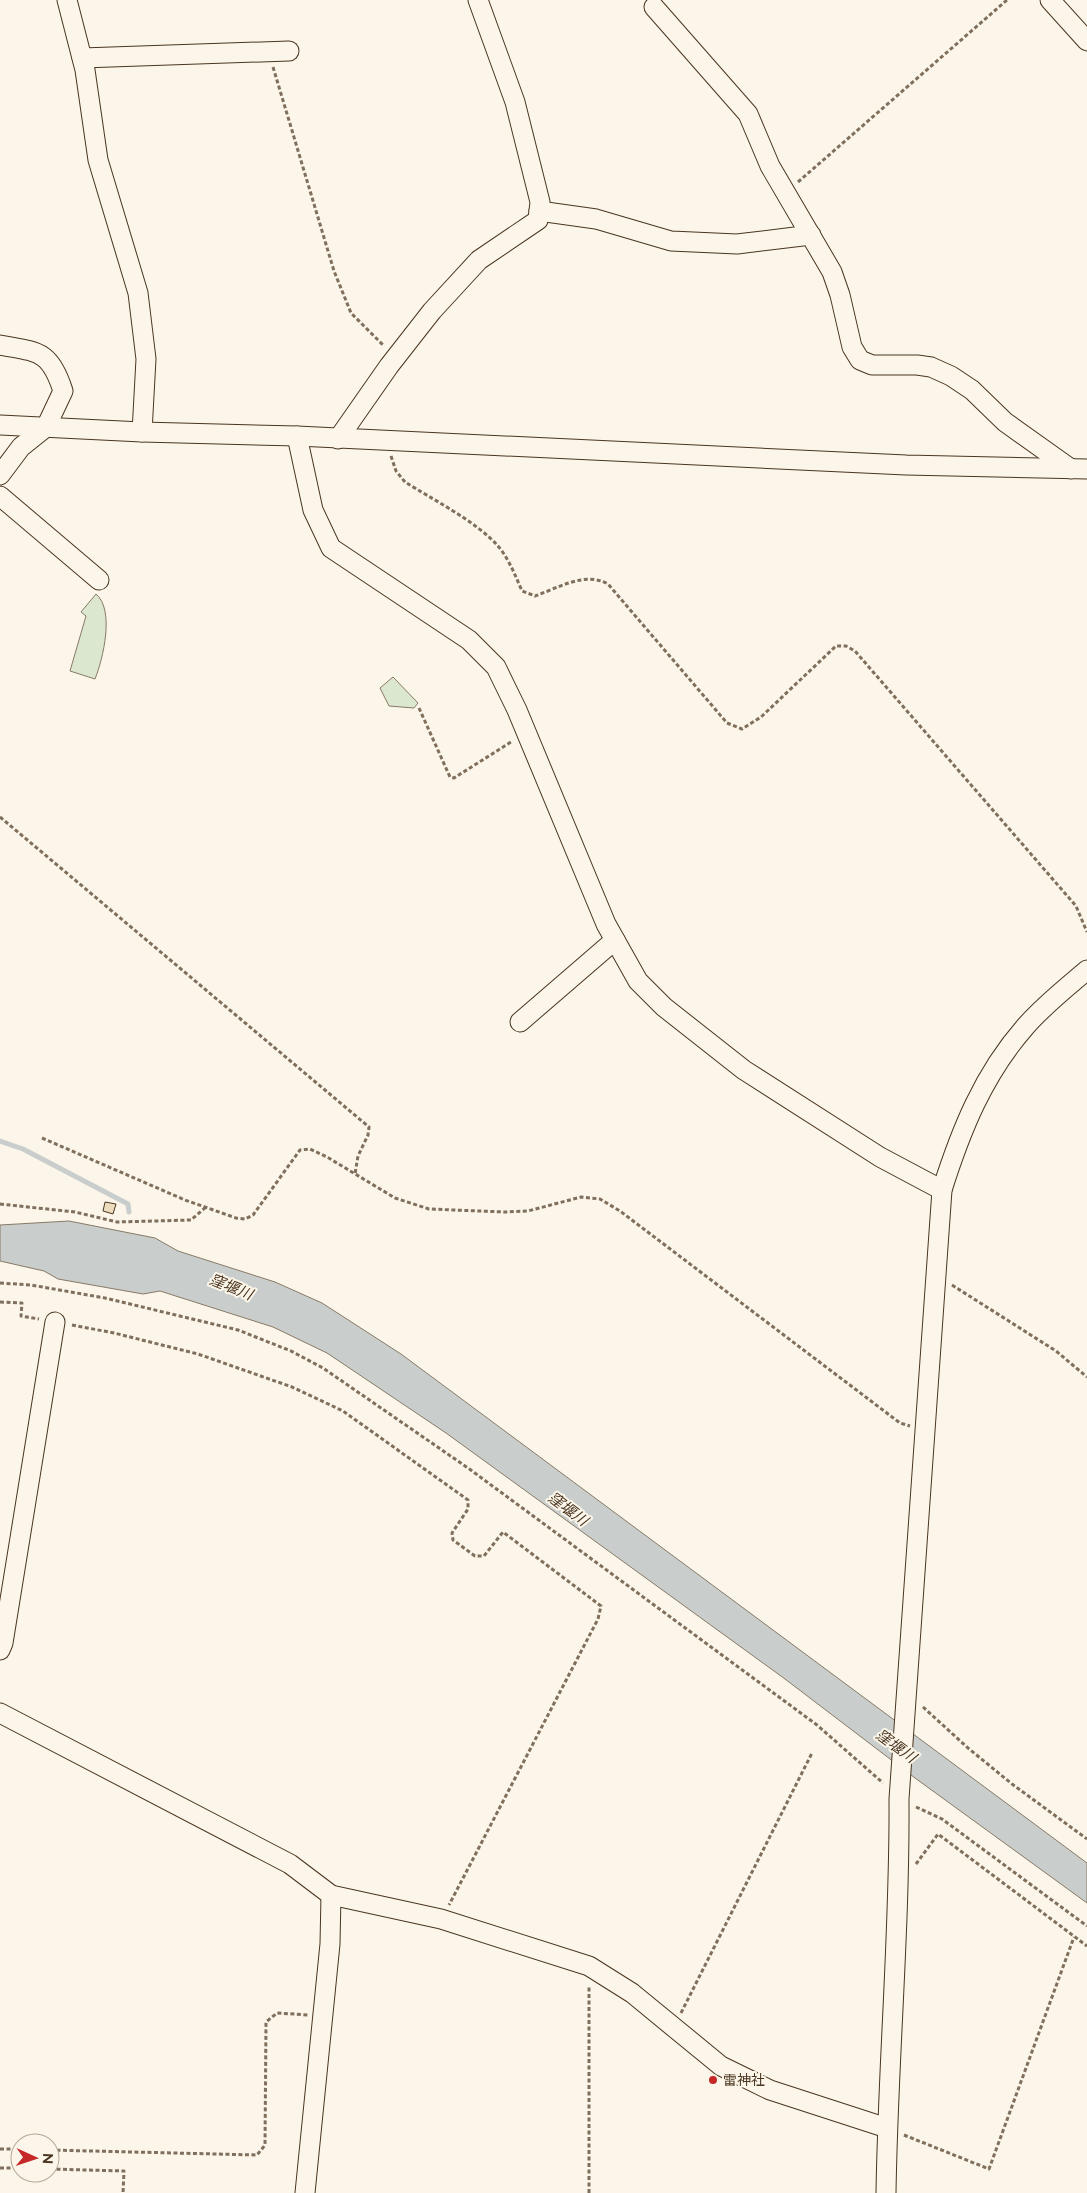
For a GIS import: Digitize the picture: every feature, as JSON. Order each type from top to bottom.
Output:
[{"type":"street","points":[[67,0],[82,58],[98,160],[138,293],[146,359],[142,432]]},
{"type":"street","points":[[338,439],[396,357],[432,311],[479,260],[538,220],[540,202],[515,102],[478,0]]},
{"type":"street","points":[[1050,0],[1087,41]]},
{"type":"street","points":[[654,7],[748,114],[770,166],[832,272],[840,295],[852,348],[860,360],[872,365],[917,365],[931,367],[951,376],[972,390],[1005,422],[1079,469]]},
{"type":"street","points":[[82,58],[289,51]]},
{"type":"street","points":[[540,211],[596,219],[671,241],[737,244],[811,234]]},
{"type":"street","points":[[0,345],[38,352],[57,371],[63,391],[46,427],[21,447],[0,475]]},
{"type":"street","points":[[0,425],[142,432],[297,436],[387,442],[906,465],[1079,469]]},
{"type":"street","points":[[297,436],[313,510],[331,548],[470,640],[496,667],[527,732],[606,924],[638,981],[664,1007],[744,1070],[880,1157],[942,1190]]},
{"type":"street","points":[[0,496],[100,580]]},
{"type":"street","points":[[520,1022],[615,940]]},
{"type":"street","points":[[886,2193],[887,2128],[900,1887],[899,1799],[908,1697],[942,1190],[957,1144],[977,1097],[998,1062],[1025,1026],[1087,970]]},
{"type":"street","points":[[0,1650],[3,1643],[55,1322]]},
{"type":"street","points":[[0,1713],[290,1864],[331,1895],[441,1919],[589,1966],[632,1993],[721,2066],[770,2090],[887,2128]]},
{"type":"street","points":[[305,2193],[330,1944],[331,1895]]},
{"type":"path","points":[[786,192],[1007,0]]},
{"type":"path","points":[[269,52],[337,280],[351,313],[396,357]]},
{"type":"path","points":[[387,442],[396,471],[405,482],[480,530],[497,545],[508,560],[522,590],[535,596],[586,578],[598,578],[608,584],[727,723],[742,729],[762,717],[836,646],[846,646],[855,652],[1076,906],[1087,932]]},
{"type":"path","points":[[419,708],[450,776],[454,778],[527,732]]},
{"type":"path","points":[[0,817],[369,1127],[368,1135],[358,1156],[355,1174]]},
{"type":"path","points":[[42,1138],[206,1208],[236,1218],[245,1218],[253,1215],[300,1150],[310,1149],[328,1157],[395,1198],[429,1209],[528,1211],[581,1197],[600,1199],[620,1211],[900,1423],[925,1432]]},
{"type":"path","points":[[0,1204],[75,1212],[117,1222],[135,1223],[154,1220],[191,1220],[206,1208]]},
{"type":"path","points":[[936,1276],[1056,1351],[1087,1377]]},
{"type":"path","points":[[0,1283],[31,1285],[105,1298],[220,1325],[291,1351],[323,1368],[468,1468],[817,1725],[868,1767],[899,1799],[942,1819],[1087,1926]]},
{"type":"path","points":[[0,1302],[22,1303],[21,1316],[114,1333],[198,1354],[292,1387],[343,1411],[468,1500],[468,1509],[452,1533],[453,1540],[475,1556],[484,1556],[503,1532],[601,1606],[598,1619],[441,1919]]},
{"type":"path","points":[[908,1697],[1004,1778],[1087,1839]]},
{"type":"path","points":[[674,2027],[812,1753]]},
{"type":"path","points":[[900,1887],[938,1834],[1087,1946]]},
{"type":"path","points":[[887,2128],[989,2169],[1074,1936]]},
{"type":"path","points":[[589,1966],[589,2193]]},
{"type":"path","points":[[60,2150],[256,2155],[265,2145],[266,2022],[277,2014],[323,2016]]},
{"type":"path","points":[[60,2169],[124,2171],[123,2193]]},
{"type":"green space","points":[[96,594],[102,601],[105,611],[106,635],[95,679],[70,671],[86,616],[81,612]]},
{"type":"green space","points":[[393,677],[418,703],[414,708],[389,706],[380,688]]},
{"type":"water","name":"窪堰川","points":[[69,1221],[155,1238],[178,1251],[275,1282],[322,1303],[401,1354],[1087,1863],[1087,1903],[915,1778],[785,1679],[446,1433],[327,1353],[273,1327],[160,1291],[143,1294],[58,1279],[44,1271],[0,1261],[0,1225]]},
{"type":"building","points":[[105,1202],[116,1204],[113,1214],[103,1211]]},
{"type":"waterway","points":[[0,1141],[23,1149],[128,1204],[129,1212]]},
{"type":"place","name":"雷神社","points":[[713,2080]]}]
